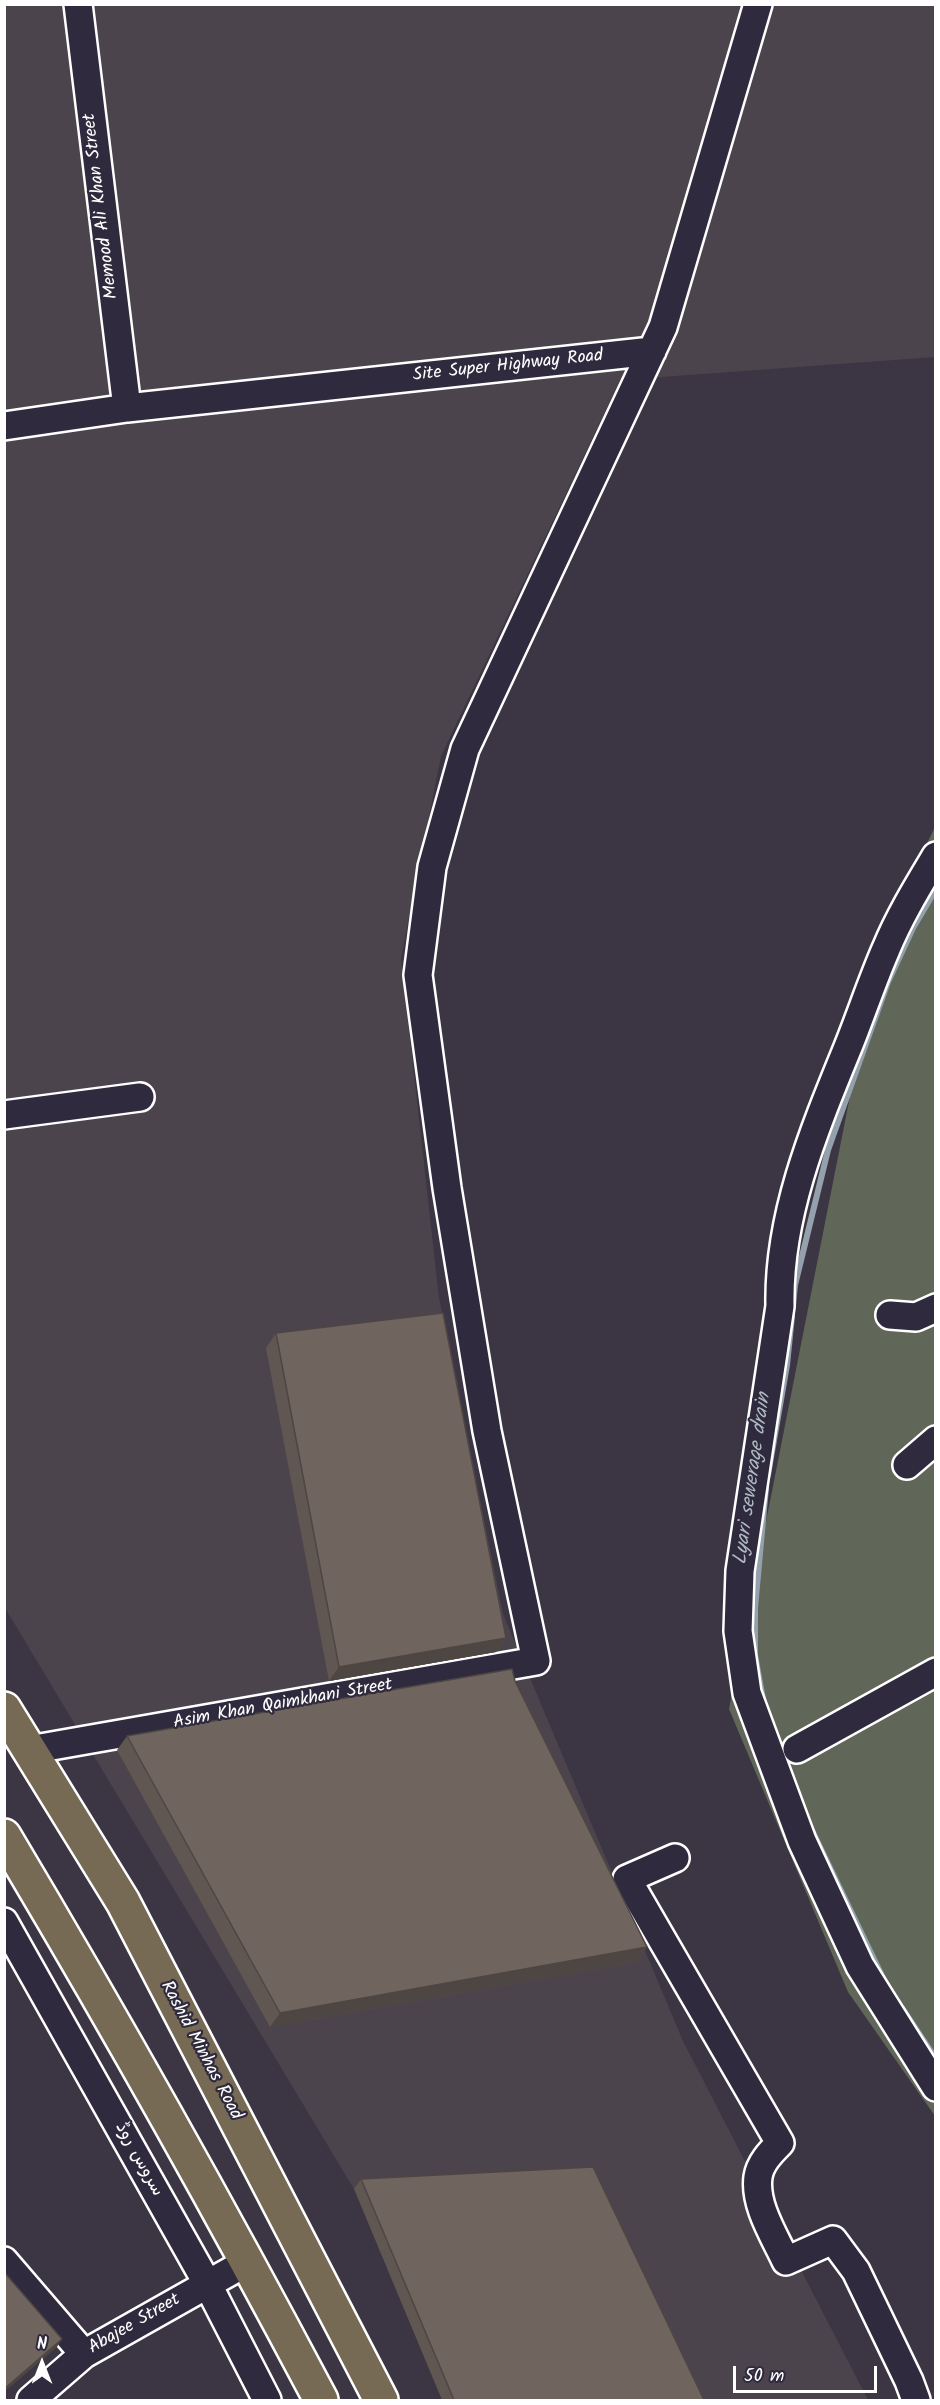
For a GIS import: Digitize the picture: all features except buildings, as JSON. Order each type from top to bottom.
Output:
[{"type":"main road","name":"Rashid Minhas Road","points":[[4,1709],[123,1902],[381,2400]]},
{"type":"main road","points":[[4,1836],[109,2012],[321,2400]]},
{"type":"street","name":"Memood Ali Khan Street","points":[[78,4],[127,408]]},
{"type":"street","points":[[652,351],[663,327],[758,4]]},
{"type":"street","name":"Site Super Highway Road","points":[[4,426],[127,408],[652,351]]},
{"type":"street","name":"Asim Khan Qaimkhani Street","points":[[29,1750],[536,1661],[487,1431],[447,1188],[418,975],[432,867],[465,749],[652,351]]},
{"type":"street","points":[[936,856],[886,947],[820,1115],[797,1186],[782,1248],[779,1274],[780,1306],[740,1571],[738,1631],[747,1693],[802,1841],[860,1966],[936,2087]]},
{"type":"street","points":[[4,1115],[140,1097]]},
{"type":"street","points":[[890,1316],[916,1317],[936,1308]]},
{"type":"street","points":[[907,1465],[936,1440]]},
{"type":"street","points":[[797,1749],[936,1672]]},
{"type":"street","points":[[675,1858],[627,1879],[780,2143],[766,2158],[758,2177],[760,2202],[781,2251],[786,2261],[832,2240],[856,2271],[916,2400]]},
{"type":"street","name":"سروس روڈ","points":[[4,1922],[207,2283],[267,2400]]},
{"type":"street","points":[[4,2261],[84,2354]]},
{"type":"street","name":"Abajee Street","points":[[31,2400],[84,2354],[247,2262]]},
{"type":"shaded area","points":[[5,5],[935,5],[935,357],[620,380],[441,756],[401,958],[439,1298],[503,1614],[683,2041],[868,2400],[458,2400],[354,2189],[5,1608]]},
{"type":"green space","points":[[935,827],[935,2116],[848,1992],[729,1709],[882,934]]},
{"type":"waterway","name":"Lyari sewerage drain","points":[[793,1306],[795,1285],[828,1150],[888,982],[913,928],[936,889]]},
{"type":"waterway","name":"Lyari sewerage drain","points":[[768,1475],[787,1365],[792,1316]]},
{"type":"waterway","name":"Lyari sewerage drain","points":[[763,1699],[755,1655],[755,1608],[766,1488]]},
{"type":"waterway","name":"Lyari sewerage drain","points":[[809,1824],[885,1982]]},
{"type":"waterway","name":"Lyari sewerage drain","points":[[902,2008],[936,2059]]}]
